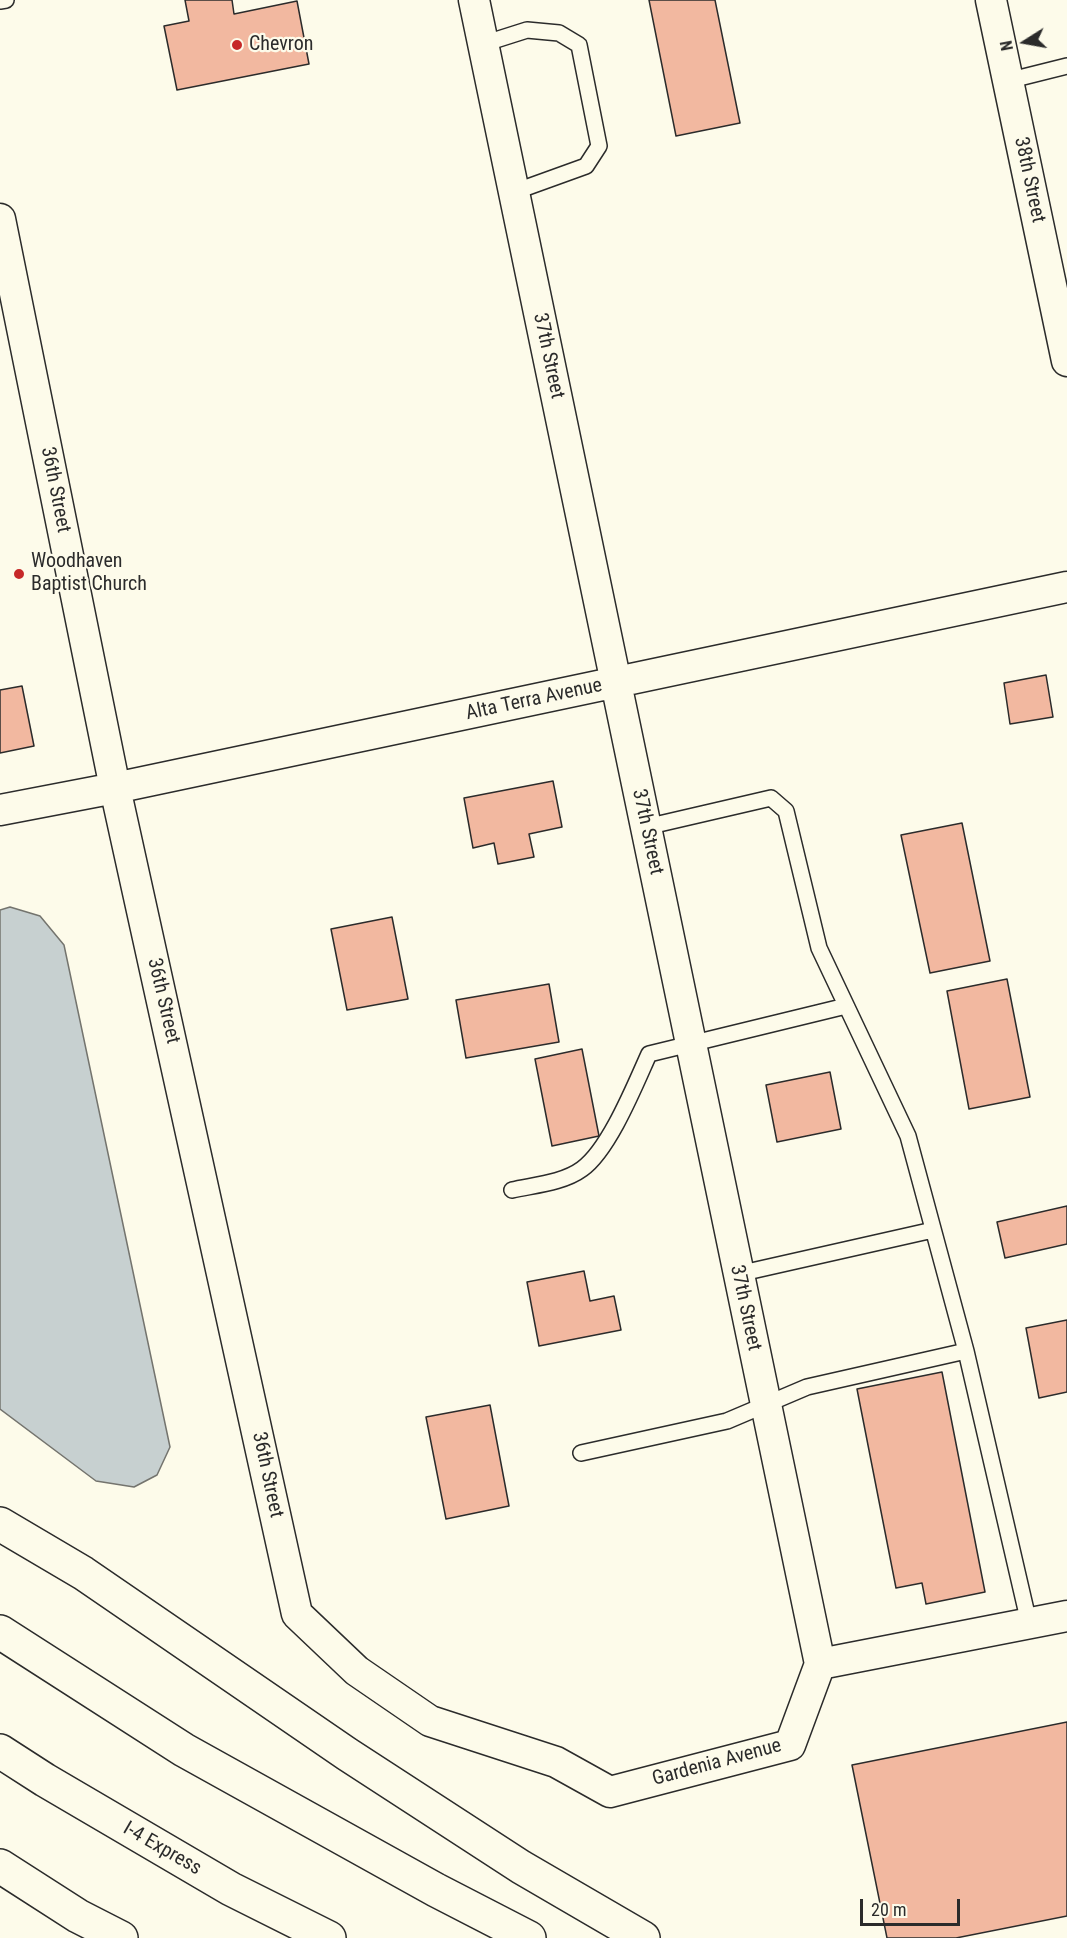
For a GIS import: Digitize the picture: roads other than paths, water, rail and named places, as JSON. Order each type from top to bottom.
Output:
[{"type":"highway","points":[[0,1524],[83,1573],[347,1754],[521,1867],[643,1938]]},
{"type":"highway","points":[[0,1632],[184,1750],[436,1890],[530,1938]]},
{"type":"highway","name":"I-4 Express","points":[[0,1751],[45,1780],[231,1889],[329,1938]]},
{"type":"highway","points":[[0,1866],[78,1917],[121,1938]]},
{"type":"street","name":"37th Street","points":[[474,0],[820,1664]]},
{"type":"street","name":"38th Street","points":[[991,0],[1067,361]]},
{"type":"street","name":"36th Street","points":[[0,219],[115,788],[297,1614],[357,1671],[430,1721]]},
{"type":"street","name":"Alta Terra Avenue","points":[[0,810],[115,788],[1067,587]]},
{"type":"street","points":[[820,1664],[1067,1616]]},
{"type":"street","name":"Gardenia Avenue","points":[[430,1721],[556,1762],[610,1792],[790,1745],[820,1664]]},
{"type":"lane","points":[[0,1],[6,0]]},
{"type":"lane","points":[[483,44],[527,30],[559,33],[579,45],[584,68],[600,146],[586,166],[514,192]]},
{"type":"lane","points":[[1007,81],[1067,66]]},
{"type":"lane","points":[[646,826],[771,798],[786,811],[819,948],[908,1136],[966,1351],[1029,1623]]},
{"type":"lane","points":[[512,1190],[565,1178],[582,1169],[603,1145],[623,1110],[649,1054],[846,1006]]},
{"type":"lane","points":[[738,1274],[933,1230]]},
{"type":"lane","points":[[581,1453],[727,1421],[807,1387],[966,1351]]},
{"type":"place","name":"Chevron","points":[[237,45]]},
{"type":"place","name":"Woodhaven Baptist Church","points":[[19,574]]}]
